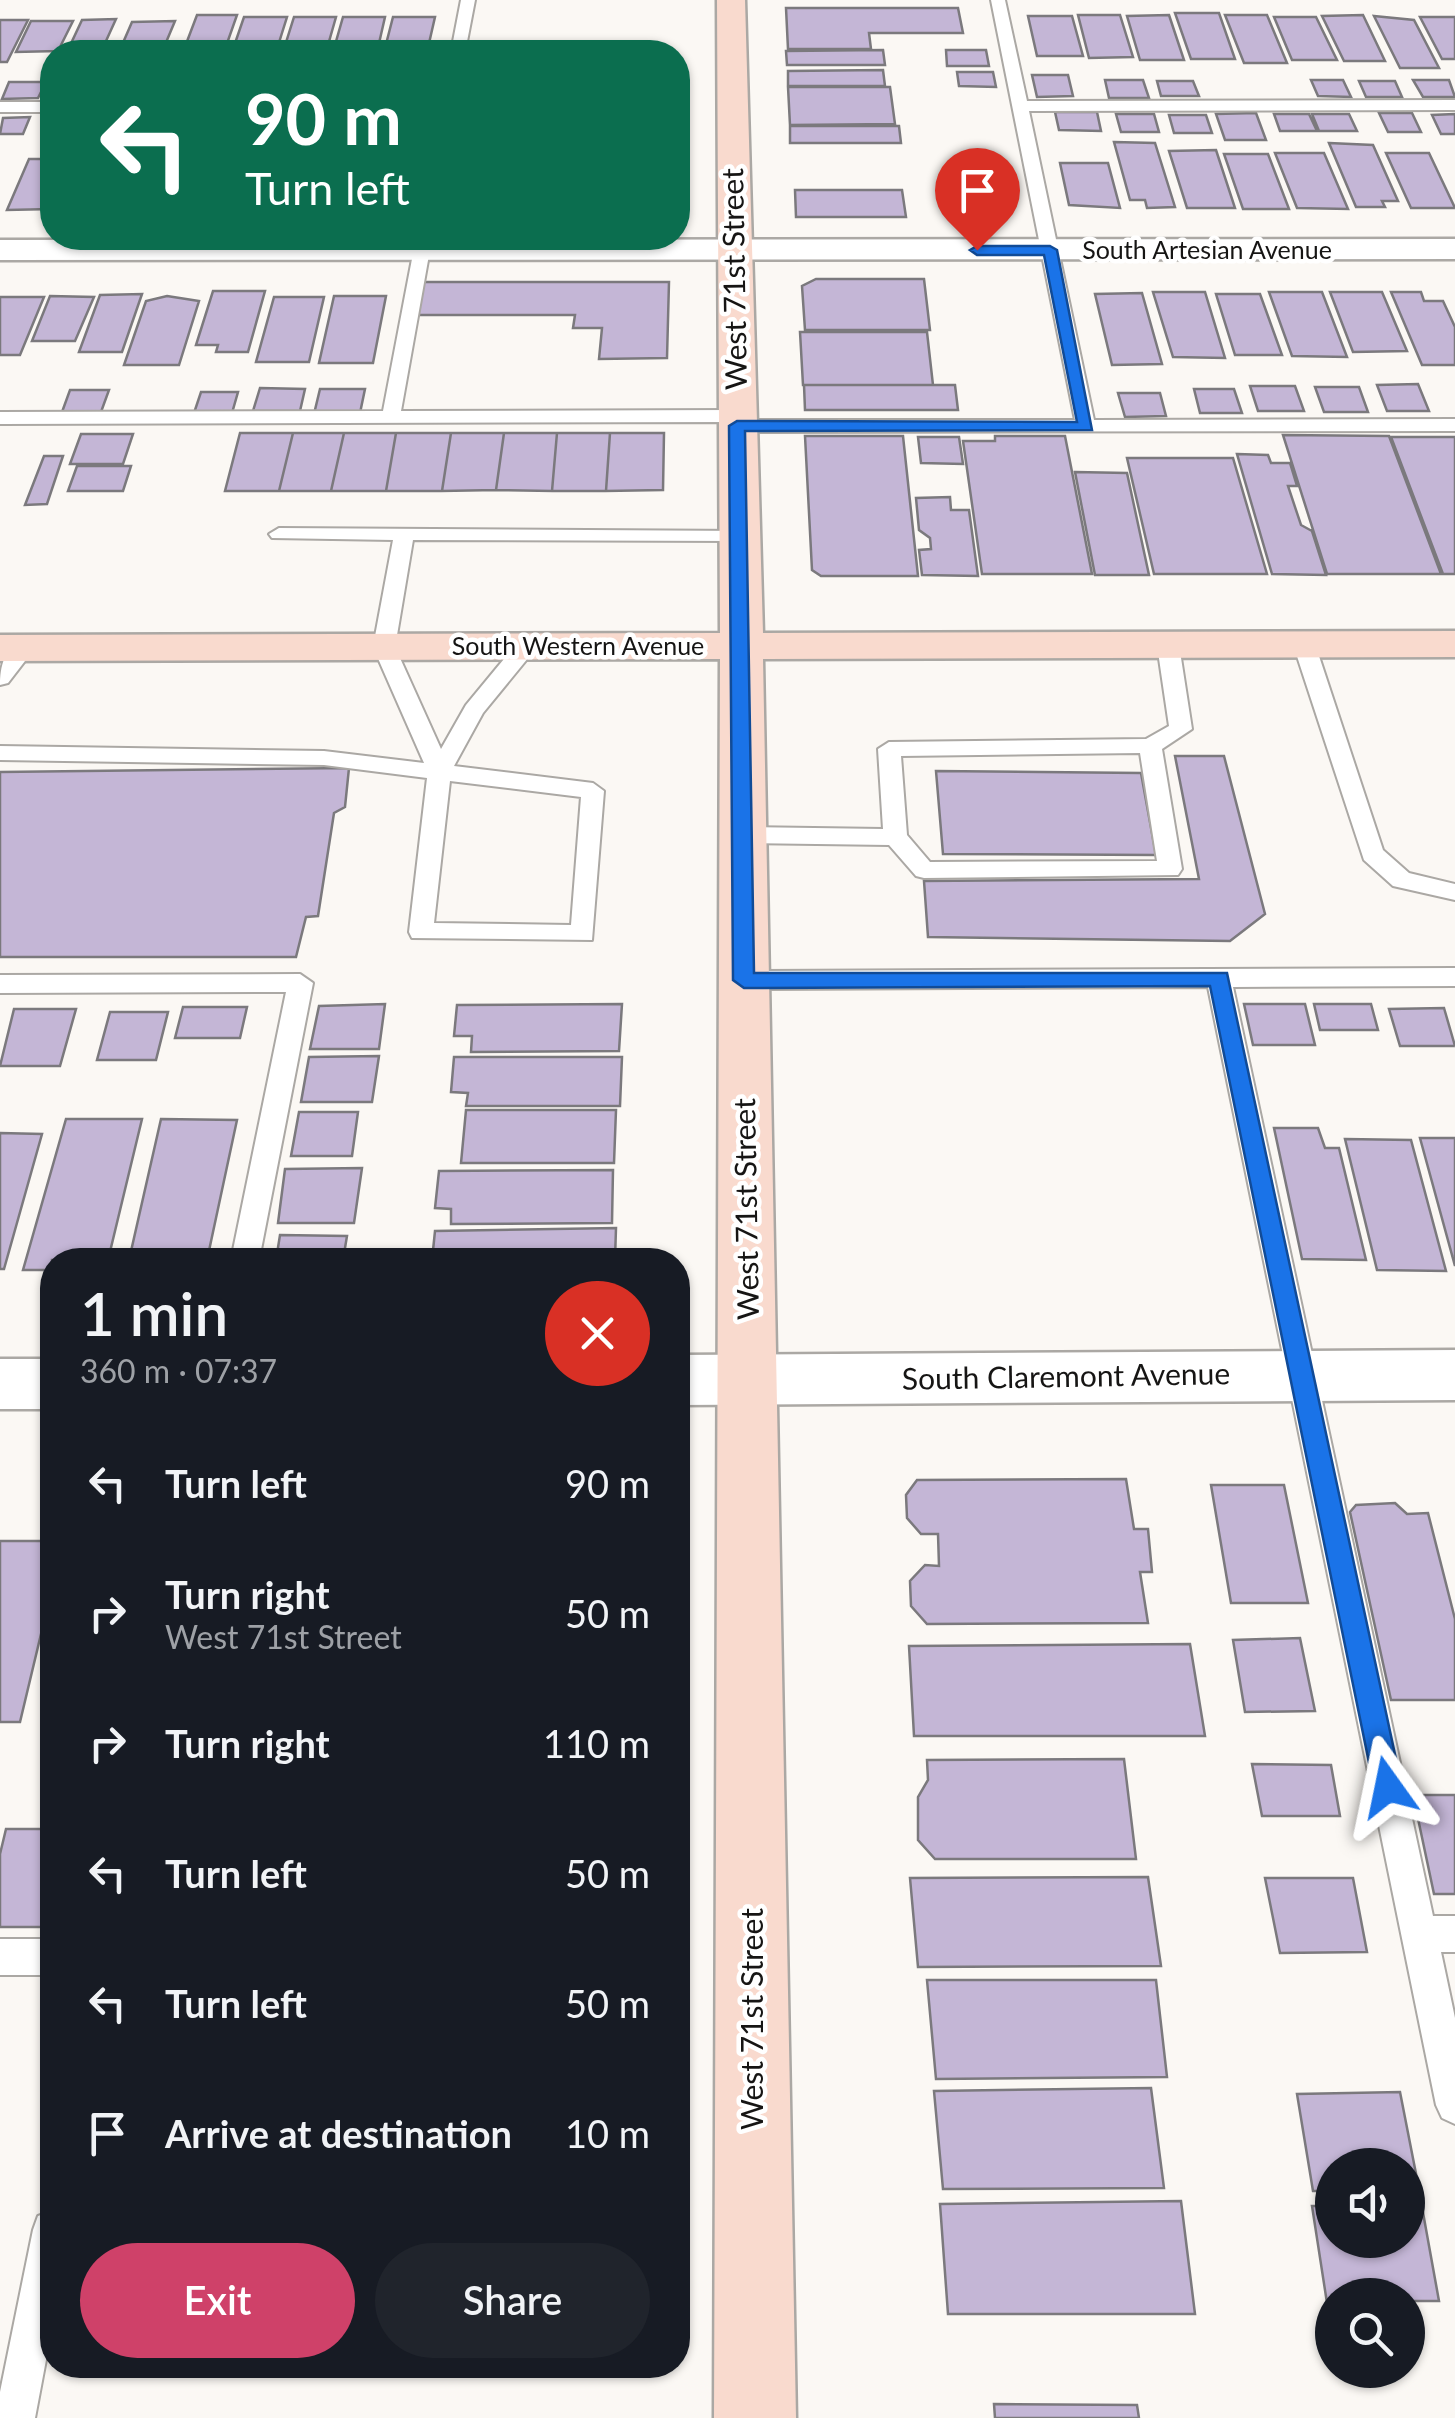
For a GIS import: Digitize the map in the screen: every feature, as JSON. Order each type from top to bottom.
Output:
[{"type":"main road","name":"West 71st Street","points":[[731,0],[742,646],[755,2418]]},
{"type":"main road","name":"South Western Avenue","points":[[8,658],[384,647],[1455,644]]},
{"type":"street","name":"South Artesian Avenue","points":[[0,250],[40,249]]},
{"type":"street","name":"South Artesian Avenue","points":[[690,250],[1455,249]]},
{"type":"street","name":"South Claremont Avenue","points":[[690,1380],[1455,1374]]},
{"type":"street","points":[[0,1384],[40,1384]]},
{"type":"lane","points":[[460,40],[468,0]]},
{"type":"lane","points":[[998,0],[1086,427]]},
{"type":"lane","points":[[1020,106],[1455,105]]},
{"type":"lane","points":[[0,107],[40,107]]},
{"type":"lane","points":[[392,416],[422,250]]},
{"type":"lane","points":[[0,418],[392,416],[1086,427],[1455,425]]},
{"type":"lane","points":[[278,534],[739,535]]},
{"type":"lane","points":[[404,534],[384,647],[423,729],[438,774]]},
{"type":"lane","points":[[1304,644],[1372,854],[1401,880],[1455,892]]},
{"type":"lane","points":[[1150,746],[1170,869],[924,870],[895,837],[889,749],[1150,746],[1181,729],[1168,645]]},
{"type":"lane","points":[[0,753],[324,758],[438,774],[593,791],[584,934],[421,932],[438,774],[474,710],[526,647]]},
{"type":"lane","points":[[743,836],[895,837]]},
{"type":"lane","points":[[744,980],[1455,977]]},
{"type":"lane","points":[[1219,978],[1455,2105]]},
{"type":"lane","points":[[0,984],[300,984],[247,1248]]},
{"type":"lane","points":[[1419,1934],[1455,1934]]},
{"type":"lane","points":[[0,1957],[40,1957]]},
{"type":"lane","points":[[15,2418],[40,2291]]},
{"type":"building","points":[[786,8],[958,8],[963,33],[869,33],[871,49],[788,49]]},
{"type":"building","points":[[1175,13],[1219,13],[1235,59],[1191,59]]},
{"type":"building","points":[[197,15],[237,15],[228,40],[188,40]]},
{"type":"building","points":[[1078,15],[1120,15],[1133,57],[1089,58]]},
{"type":"building","points":[[1169,15],[1184,60],[1140,60],[1127,16]]},
{"type":"building","points":[[1225,15],[1267,15],[1287,63],[1244,63]]},
{"type":"building","points":[[1363,15],[1385,61],[1344,61],[1322,16]]},
{"type":"building","points":[[1028,16],[1072,16],[1083,56],[1037,56]]},
{"type":"building","points":[[1374,16],[1414,20],[1439,68],[1400,68]]},
{"type":"building","points":[[244,17],[287,17],[280,40],[236,40]]},
{"type":"building","points":[[294,17],[336,17],[329,40],[287,40]]},
{"type":"building","points":[[343,17],[385,17],[380,40],[336,40]]},
{"type":"building","points":[[393,17],[435,17],[430,40],[387,40]]},
{"type":"building","points":[[1274,17],[1316,17],[1337,60],[1292,60]]},
{"type":"building","points":[[1420,17],[1455,17],[1455,59],[1442,59]]},
{"type":"building","points":[[116,19],[106,40],[73,40],[82,20]]},
{"type":"building","points":[[0,20],[28,20],[7,62],[0,62]]},
{"type":"building","points":[[31,21],[73,21],[64,40],[40,40],[40,51],[16,52]]},
{"type":"building","points":[[175,21],[167,40],[124,40],[132,22]]},
{"type":"building","points":[[883,50],[885,65],[787,65],[786,51]]},
{"type":"building","points":[[946,50],[986,50],[989,66],[947,66]]},
{"type":"building","points":[[883,70],[885,86],[788,86],[788,71]]},
{"type":"building","points":[[957,72],[993,72],[996,87],[959,86]]},
{"type":"building","points":[[1032,75],[1068,75],[1073,96],[1037,97]]},
{"type":"building","points":[[1105,80],[1143,80],[1149,98],[1109,98]]},
{"type":"building","points":[[1311,80],[1343,80],[1351,97],[1318,96]]},
{"type":"building","points":[[1413,80],[1449,80],[1455,97],[1423,97]]},
{"type":"building","points":[[1157,81],[1193,81],[1199,96],[1161,96]]},
{"type":"building","points":[[1359,81],[1395,81],[1402,97],[1366,97]]},
{"type":"building","points":[[9,82],[40,82],[38,98],[2,99]]},
{"type":"building","points":[[788,87],[890,87],[895,124],[790,125]]},
{"type":"building","points":[[1055,112],[1097,112],[1101,131],[1059,130]]},
{"type":"building","points":[[1256,113],[1266,140],[1225,140],[1216,114]]},
{"type":"building","points":[[1379,113],[1412,113],[1421,132],[1388,132]]},
{"type":"building","points":[[1116,114],[1154,114],[1159,132],[1121,132]]},
{"type":"building","points":[[1274,114],[1309,114],[1317,131],[1280,131]]},
{"type":"building","points":[[1312,114],[1349,114],[1357,131],[1319,131]]},
{"type":"building","points":[[1455,114],[1455,134],[1441,134],[1432,115]]},
{"type":"building","points":[[1169,115],[1206,115],[1212,133],[1174,133]]},
{"type":"building","points":[[30,117],[23,134],[0,134],[3,118]]},
{"type":"building","points":[[790,126],[899,126],[901,143],[790,143]]},
{"type":"building","points":[[1114,142],[1155,143],[1175,207],[1147,208],[1145,200],[1130,200]]},
{"type":"building","points":[[1329,143],[1373,145],[1398,201],[1382,201],[1385,207],[1356,207]]},
{"type":"building","points":[[1216,150],[1235,208],[1187,208],[1169,151]]},
{"type":"building","points":[[1275,153],[1324,153],[1348,209],[1297,208]]},
{"type":"building","points":[[1386,153],[1429,153],[1455,208],[1411,208]]},
{"type":"building","points":[[1224,154],[1268,154],[1289,209],[1243,209]]},
{"type":"building","points":[[29,159],[40,159],[40,209],[7,210]]},
{"type":"building","points":[[1060,163],[1108,163],[1120,208],[1069,205]]},
{"type":"building","points":[[795,190],[902,190],[906,217],[796,217]]},
{"type":"building","points":[[816,279],[924,279],[930,330],[805,330],[802,286]]},
{"type":"building","points":[[424,282],[669,282],[667,358],[599,359],[602,328],[573,328],[575,315],[418,315]]},
{"type":"building","points":[[213,291],[265,291],[248,352],[216,352],[218,345],[196,345]]},
{"type":"building","points":[[1153,292],[1205,292],[1225,358],[1173,357]]},
{"type":"building","points":[[1269,292],[1322,292],[1347,357],[1292,356]]},
{"type":"building","points":[[1330,292],[1382,292],[1407,351],[1353,352]]},
{"type":"building","points":[[1391,292],[1421,292],[1424,301],[1443,301],[1455,327],[1455,365],[1422,365]]},
{"type":"building","points":[[1142,293],[1162,364],[1112,365],[1095,294]]},
{"type":"building","points":[[142,294],[122,352],[79,352],[100,295]]},
{"type":"building","points":[[1216,294],[1260,294],[1282,355],[1235,355]]},
{"type":"building","points":[[50,296],[94,297],[75,341],[32,341]]},
{"type":"building","points":[[167,296],[199,301],[179,365],[124,365],[146,301]]},
{"type":"building","points":[[334,296],[386,296],[373,363],[319,363]]},
{"type":"building","points":[[0,297],[44,297],[20,355],[0,355]]},
{"type":"building","points":[[274,297],[324,297],[309,362],[256,362]]},
{"type":"building","points":[[800,332],[927,332],[933,385],[803,385]]},
{"type":"building","points":[[1418,384],[1429,411],[1387,411],[1377,385]]},
{"type":"building","points":[[804,385],[955,385],[958,410],[805,410]]},
{"type":"building","points":[[1250,386],[1295,386],[1304,411],[1258,411]]},
{"type":"building","points":[[1315,387],[1359,387],[1368,412],[1324,412]]},
{"type":"building","points":[[260,388],[305,389],[300,411],[253,411]]},
{"type":"building","points":[[320,389],[365,389],[360,413],[314,414]]},
{"type":"building","points":[[1194,389],[1234,389],[1242,413],[1200,413]]},
{"type":"building","points":[[70,390],[109,390],[101,412],[62,412]]},
{"type":"building","points":[[201,392],[238,392],[232,413],[194,413]]},
{"type":"building","points":[[1118,393],[1160,393],[1166,416],[1125,417]]},
{"type":"building","points":[[240,433],[293,433],[279,491],[225,491]]},
{"type":"building","points":[[293,433],[344,433],[331,491],[279,491]]},
{"type":"building","points":[[344,433],[396,433],[386,491],[331,491]]},
{"type":"building","points":[[396,433],[451,433],[442,491],[386,491]]},
{"type":"building","points":[[451,433],[504,433],[496,490],[442,491]]},
{"type":"building","points":[[504,433],[557,433],[552,491],[496,490]]},
{"type":"building","points":[[557,433],[610,433],[606,491],[552,491]]},
{"type":"building","points":[[610,433],[664,433],[663,490],[606,491]]},
{"type":"building","points":[[81,434],[133,434],[123,464],[70,464]]},
{"type":"building","points":[[1283,435],[1389,436],[1441,574],[1327,574]]},
{"type":"building","points":[[805,436],[903,436],[918,576],[821,576],[812,570]]},
{"type":"building","points":[[995,436],[1065,436],[1092,574],[982,574],[963,441],[995,441]]},
{"type":"building","points":[[918,437],[959,437],[963,464],[921,463]]},
{"type":"building","points":[[1391,437],[1455,437],[1455,574],[1443,574]]},
{"type":"building","points":[[1237,454],[1268,455],[1271,463],[1290,463],[1297,486],[1288,486],[1301,525],[1312,531],[1326,575],[1272,574]]},
{"type":"building","points":[[44,456],[63,456],[47,504],[25,505]]},
{"type":"building","points":[[1127,458],[1233,458],[1267,574],[1154,574]]},
{"type":"building","points":[[77,466],[131,466],[123,491],[68,491]]},
{"type":"building","points":[[1075,472],[1127,473],[1149,575],[1095,575]]},
{"type":"building","points":[[950,497],[951,510],[969,510],[978,576],[922,575],[919,550],[931,549],[930,538],[919,530],[916,498]]},
{"type":"building","points":[[1175,756],[1224,756],[1265,914],[1230,941],[928,937],[924,881],[1199,879]]},
{"type":"building","points":[[349,768],[345,807],[334,813],[318,916],[306,917],[296,957],[0,957],[0,772]]},
{"type":"building","points":[[936,771],[1141,773],[1156,855],[943,854]]},
{"type":"building","points":[[385,1004],[379,1049],[310,1049],[319,1006]]},
{"type":"building","points":[[622,1004],[619,1051],[471,1052],[472,1036],[454,1036],[457,1005]]},
{"type":"building","points":[[1244,1004],[1305,1004],[1315,1045],[1253,1045]]},
{"type":"building","points":[[1314,1004],[1371,1004],[1378,1030],[1320,1030]]},
{"type":"building","points":[[183,1007],[247,1007],[240,1038],[175,1038]]},
{"type":"building","points":[[1444,1008],[1455,1046],[1400,1046],[1389,1009]]},
{"type":"building","points":[[14,1009],[76,1009],[60,1066],[0,1066]]},
{"type":"building","points":[[110,1012],[168,1012],[156,1060],[97,1060]]},
{"type":"building","points":[[379,1056],[372,1102],[301,1102],[309,1057]]},
{"type":"building","points":[[454,1057],[622,1057],[620,1106],[466,1106],[468,1093],[451,1092]]},
{"type":"building","points":[[466,1110],[616,1110],[614,1163],[461,1163]]},
{"type":"building","points":[[299,1112],[358,1112],[352,1156],[291,1156]]},
{"type":"building","points":[[66,1119],[142,1119],[111,1248],[40,1248],[40,1270],[23,1270]]},
{"type":"building","points":[[161,1119],[237,1120],[210,1248],[132,1248]]},
{"type":"building","points":[[1274,1128],[1318,1128],[1325,1148],[1339,1148],[1366,1260],[1302,1259]]},
{"type":"building","points":[[0,1133],[42,1134],[4,1269],[0,1269]]},
{"type":"building","points":[[1420,1138],[1455,1138],[1455,1266]]},
{"type":"building","points":[[1345,1139],[1411,1140],[1446,1271],[1377,1270]]},
{"type":"building","points":[[362,1168],[354,1223],[278,1223],[285,1169]]},
{"type":"building","points":[[613,1170],[612,1223],[451,1224],[451,1209],[435,1208],[439,1171]]},
{"type":"building","points":[[616,1228],[615,1248],[433,1248],[435,1231]]},
{"type":"building","points":[[280,1235],[347,1236],[345,1248],[278,1248]]},
{"type":"building","points":[[1126,1479],[1134,1529],[1148,1529],[1152,1572],[1140,1572],[1148,1623],[927,1624],[911,1606],[910,1581],[925,1565],[939,1566],[938,1534],[921,1534],[907,1518],[906,1495],[917,1480]]},
{"type":"building","points":[[1211,1485],[1284,1485],[1308,1603],[1231,1603]]},
{"type":"building","points":[[1395,1503],[1407,1514],[1428,1513],[1455,1619],[1455,1700],[1391,1700],[1350,1512],[1356,1505]]},
{"type":"building","points":[[0,1541],[40,1541],[40,1638],[20,1722],[0,1722]]},
{"type":"building","points":[[1300,1638],[1315,1711],[1245,1712],[1233,1640]]},
{"type":"building","points":[[1190,1644],[1205,1736],[914,1736],[909,1646]]},
{"type":"building","points":[[1124,1759],[1136,1859],[935,1859],[918,1840],[918,1797],[928,1780],[927,1760]]},
{"type":"building","points":[[1252,1764],[1331,1765],[1340,1816],[1262,1816]]},
{"type":"building","points":[[1413,1795],[1455,1795],[1455,1894],[1434,1894]]},
{"type":"building","points":[[6,1829],[40,1829],[40,1927],[0,1927],[0,1854]]},
{"type":"building","points":[[1148,1877],[1161,1966],[918,1967],[910,1878]]},
{"type":"building","points":[[1265,1878],[1353,1878],[1367,1952],[1280,1953]]},
{"type":"building","points":[[927,1980],[1156,1980],[1167,2077],[936,2079]]},
{"type":"building","points":[[1151,2088],[1164,2188],[943,2189],[934,2091]]},
{"type":"building","points":[[1400,2092],[1411,2148],[1315,2148],[1313,2191],[1297,2094]]},
{"type":"building","points":[[1181,2201],[1195,2314],[948,2314],[940,2204]]},
{"type":"building","points":[[1425,2224],[1439,2301],[1425,2301],[1425,2278],[1323,2278],[1320,2258],[1425,2258]]},
{"type":"building","points":[[994,2404],[1137,2405],[1139,2418],[995,2418]]},
{"type":"route","points":[[977,250],[1050,250],[1086,427],[737,426],[744,980],[1219,978],[1388,1787]]}]
